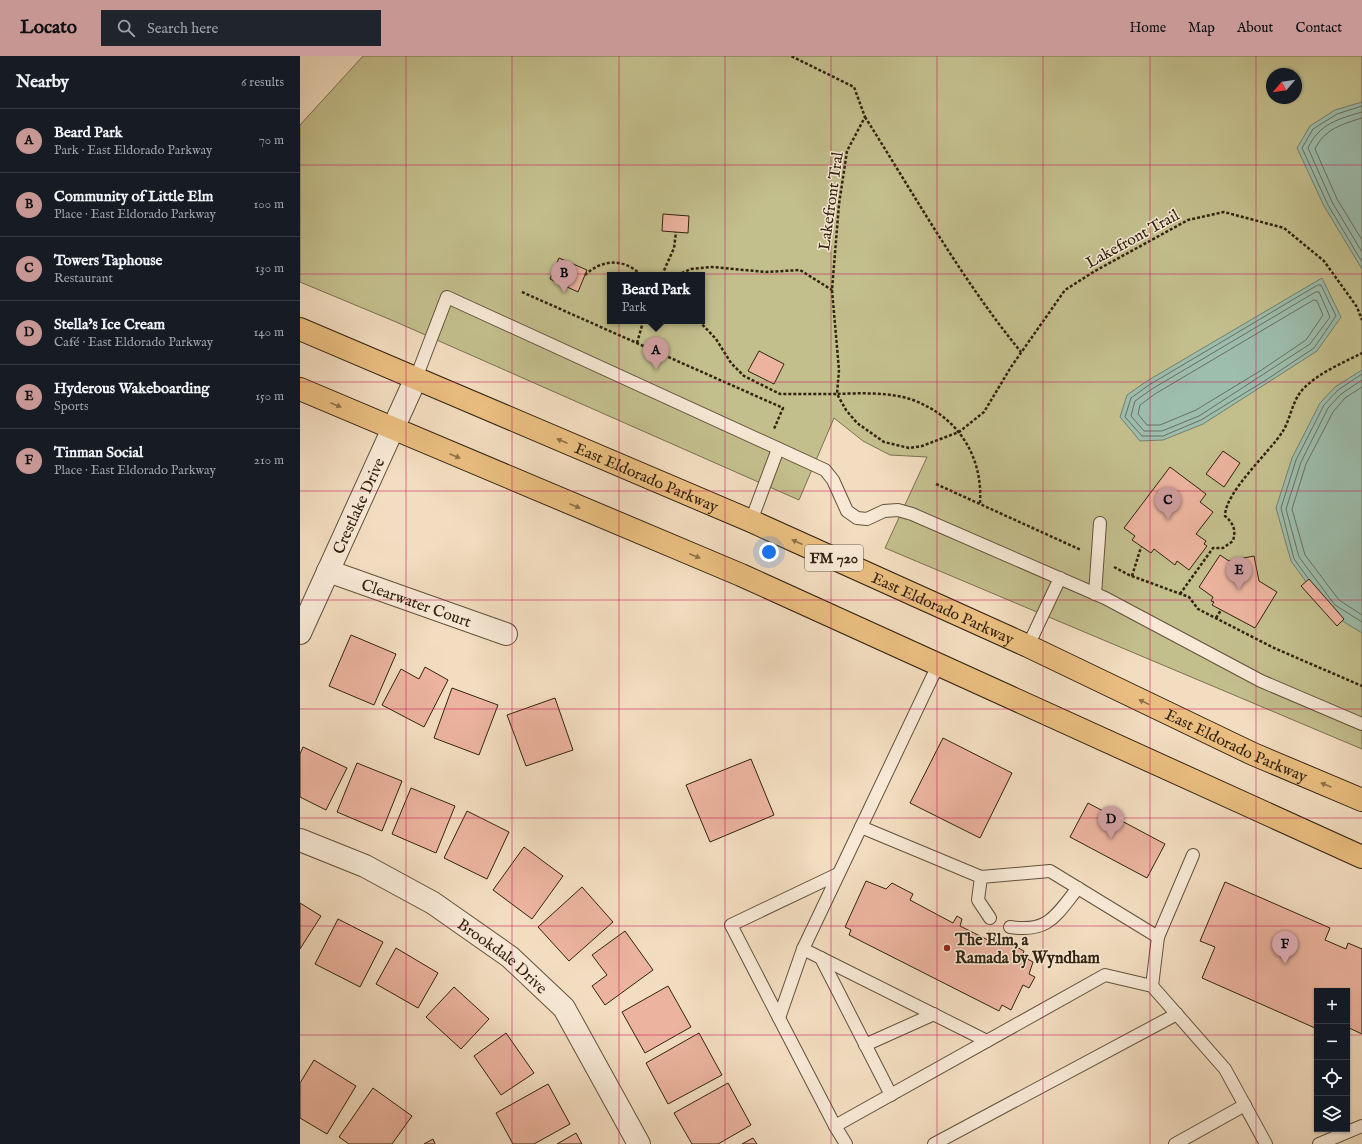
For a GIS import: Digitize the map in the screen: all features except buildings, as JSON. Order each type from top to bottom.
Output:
[{"type":"main road","name":"East Eldorado Parkway","points":[[300,329],[751,521],[1028,646],[1253,754],[1362,800]]},
{"type":"main road","points":[[300,389],[741,575],[1362,857]]},
{"type":"street","name":"Crestlake Drive","points":[[300,633],[416,378]]},
{"type":"street","name":"Clearwater Court","points":[[328,571],[506,634]]},
{"type":"street","name":"Brookdale Drive","points":[[300,840],[365,866],[433,903],[510,956],[564,1008],[639,1144]]},
{"type":"lane","points":[[416,378],[447,298],[825,470],[833,480],[847,511],[857,518],[867,519],[891,510],[905,512],[1095,594],[1262,681],[1362,724]]},
{"type":"lane","points":[[751,521],[773,446]]},
{"type":"lane","points":[[1095,594],[1100,523]]},
{"type":"lane","points":[[1028,646],[1060,578]]},
{"type":"lane","points":[[779,1018],[803,949],[938,665]]},
{"type":"lane","points":[[861,827],[981,877],[1050,872],[1158,938]]},
{"type":"lane","points":[[1152,986],[1158,938],[1193,855]]},
{"type":"lane","points":[[838,874],[731,925],[835,1126],[846,1144]]},
{"type":"lane","points":[[981,877],[978,900],[990,918]]},
{"type":"lane","points":[[1010,927],[1026,929],[1051,922],[1078,888]]},
{"type":"lane","points":[[803,949],[987,1041]]},
{"type":"lane","points":[[821,958],[891,1095]]},
{"type":"lane","points":[[835,1126],[1105,975],[1152,986],[1225,1069],[1266,1144]]},
{"type":"lane","points":[[865,1045],[934,1014]]},
{"type":"lane","points":[[934,1144],[1177,1014]]},
{"type":"lane","points":[[1175,1144],[1245,1105]]},
{"type":"lane","points":[[1319,1144],[1362,1126]]},
{"type":"path","points":[[791,56],[854,87],[865,117],[963,271],[1005,332],[1021,352]]},
{"type":"path","name":"Lakefront Tral","points":[[838,394],[839,370],[832,290],[839,204],[847,151],[865,117]]},
{"type":"path","name":"Lakefront Trail","points":[[838,394],[846,410],[857,423],[884,442],[909,448],[922,446],[959,432],[984,412],[1011,367],[1065,290],[1095,271],[1188,220],[1224,212],[1284,228],[1324,261],[1357,307],[1362,320]]},
{"type":"path","points":[[663,272],[674,248],[676,232]]},
{"type":"path","points":[[585,275],[600,265],[611,262],[621,262],[632,267],[638,272]]},
{"type":"path","points":[[684,272],[691,269],[712,266],[766,272],[800,270],[832,290]]},
{"type":"path","points":[[522,292],[783,408],[773,446]]},
{"type":"path","points":[[637,343],[643,324]]},
{"type":"path","points":[[702,324],[716,339],[731,363],[744,376],[780,394],[870,393],[913,400],[947,419],[959,432],[973,454],[980,481],[980,502]]},
{"type":"path","points":[[1180,594],[1213,548],[1223,548],[1233,541],[1236,532],[1232,522],[1225,516],[1225,509],[1232,496],[1283,431],[1294,404],[1304,388],[1322,374],[1362,353]]},
{"type":"path","points":[[936,484],[980,502],[1098,558],[1132,576],[1189,597],[1198,609],[1274,648],[1362,686]]},
{"type":"path","points":[[1132,576],[1141,547]]},
{"type":"path","points":[[1216,618],[1221,610]]},
{"type":"shaded area","points":[[363,56],[1362,56],[1362,749],[885,548],[927,457],[890,455],[863,441],[834,418],[799,500],[396,322],[300,282],[300,125]]},
{"type":"water","points":[[1362,102],[1362,269],[1324,206],[1297,148],[1310,126],[1335,110]]},
{"type":"water","points":[[1322,278],[1341,317],[1317,351],[1203,424],[1163,440],[1140,441],[1120,417],[1127,395],[1147,381]]},
{"type":"water","points":[[1362,370],[1362,633],[1328,612],[1291,561],[1276,508],[1292,458],[1320,403],[1335,387]]},
{"type":"place","name":"Community of Little Elm","points":[[564,293]]},
{"type":"place","name":"Beard Park","points":[[656,370]]},
{"type":"place","name":"Towers Taphouse","points":[[1168,520]]},
{"type":"place","name":"Hyderous Wakeboarding","points":[[1239,590]]},
{"type":"place","name":"Stella's Ice Cream","points":[[1111,839]]},
{"type":"place","name":"The Elm, a Ramada by Wyndham","points":[[947,948]]},
{"type":"place","name":"Tinman Social","points":[[1285,964]]}]
